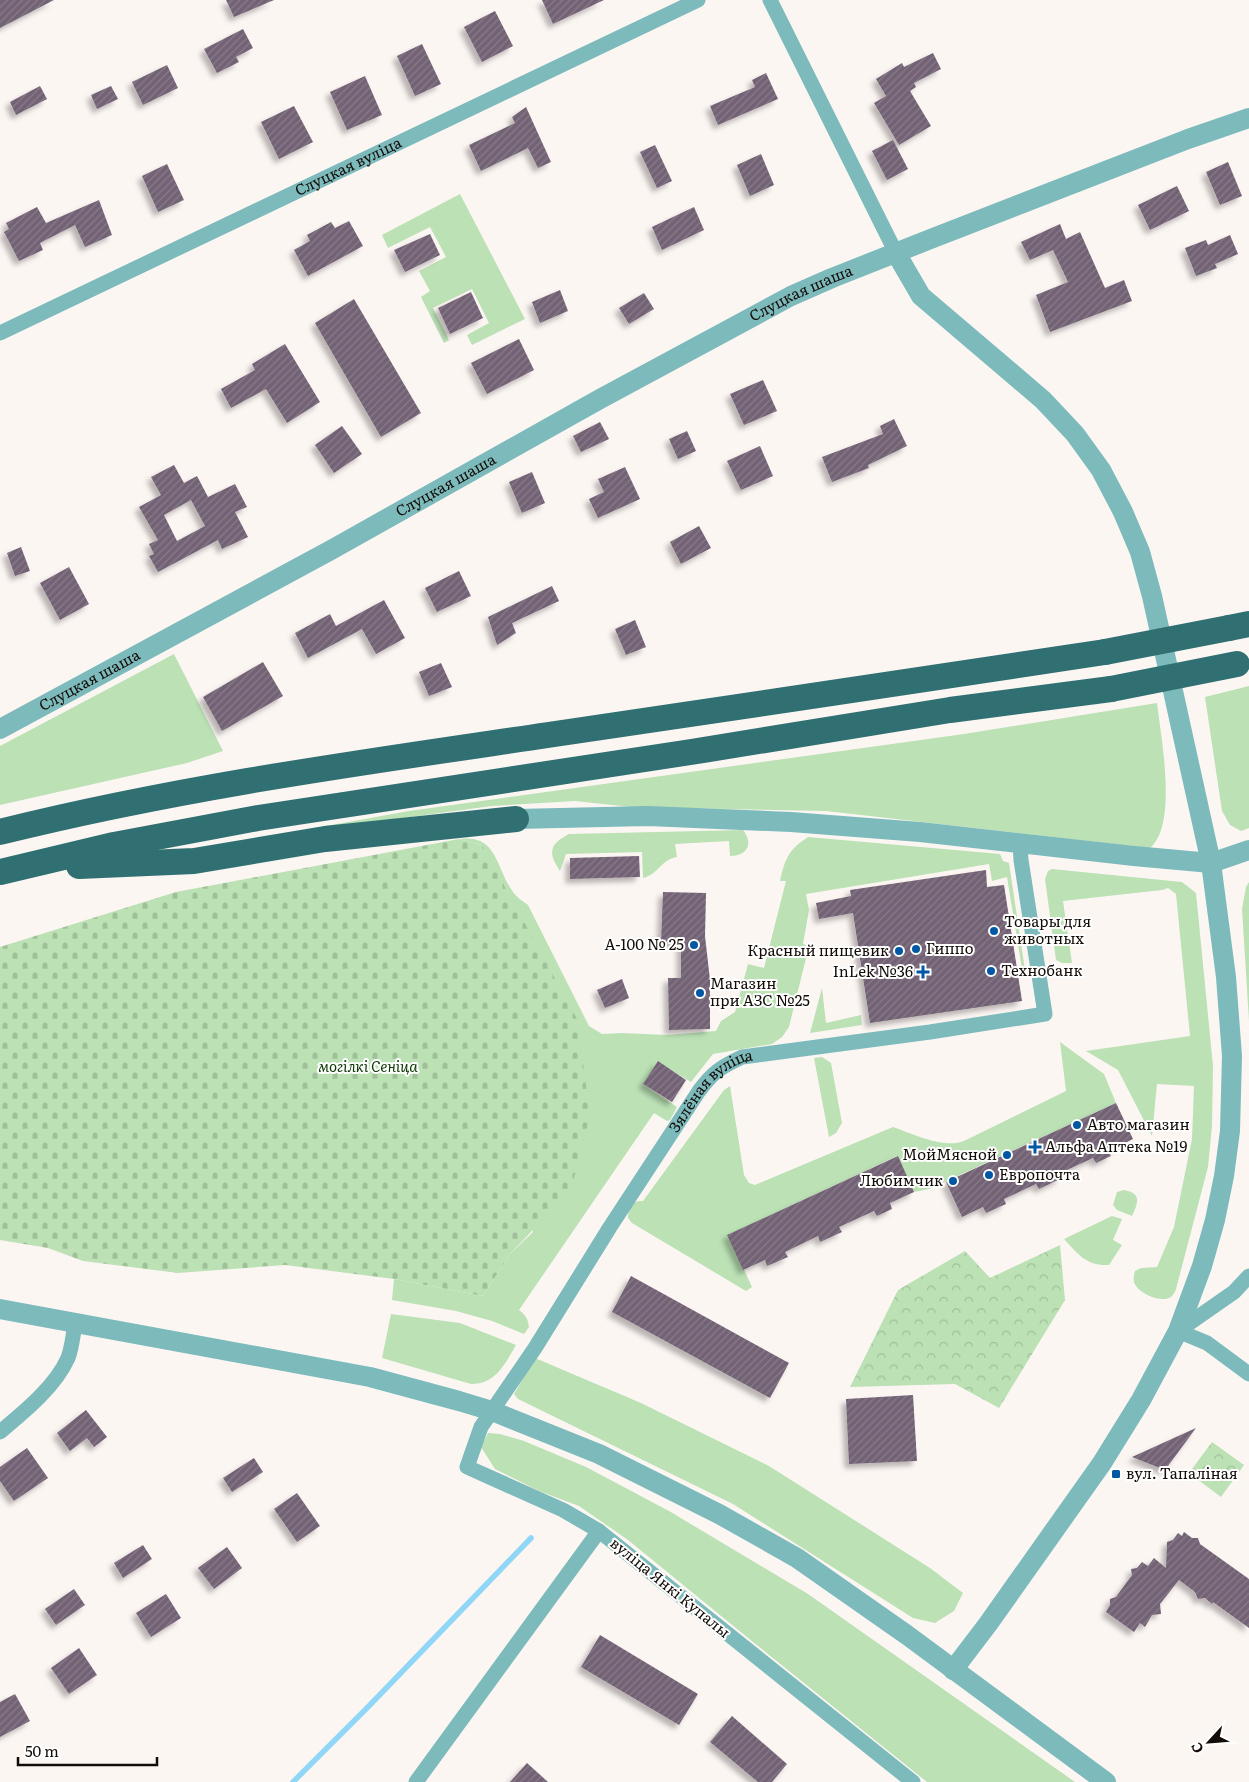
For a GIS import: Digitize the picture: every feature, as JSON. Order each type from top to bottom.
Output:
[{"type":"highway","points":[[0,832],[52,819],[222,786],[468,747],[1105,652],[1239,626]]},
{"type":"highway","points":[[5,871],[114,846],[258,818],[691,752],[950,710],[1111,690],[1243,663]]},
{"type":"highway","points":[[5,871],[194,861],[325,839],[516,819]]},
{"type":"street","name":"Слуцкая вуліца","points":[[0,333],[698,0]]},
{"type":"street","points":[[770,0],[896,253],[921,296],[1043,400],[1075,434],[1101,470],[1123,512],[1140,552],[1152,596],[1211,862],[1227,986],[1232,1056],[1230,1131],[1224,1176],[1215,1220],[1202,1266],[1178,1331],[1141,1400],[1102,1463],[988,1624],[953,1670]]},
{"type":"street","name":"Слуцкая шаша","points":[[0,729],[331,550],[600,399],[791,296],[832,278],[1188,139],[1249,118]]},
{"type":"street","points":[[516,819],[648,816],[791,822],[920,832],[1134,856],[1211,862],[1249,850]]},
{"type":"street","name":"Зялёная вуліца","points":[[492,1411],[538,1343],[693,1099],[711,1075],[725,1065],[742,1057],[930,1032],[1045,1014],[1020,843]]},
{"type":"street","points":[[1178,1331],[1234,1292],[1249,1276]]},
{"type":"street","points":[[0,1309],[370,1377],[492,1411],[599,1454],[719,1514],[796,1558],[907,1635],[1106,1782]]},
{"type":"street","points":[[0,1432],[25,1412],[58,1376],[68,1357],[75,1324]]},
{"type":"street","points":[[1178,1331],[1207,1342],[1249,1374]]},
{"type":"street","points":[[492,1411],[481,1427],[467,1467],[563,1510],[599,1531]]},
{"type":"street","name":"вуліца Янкі Купалы","points":[[416,1782],[599,1531],[913,1782]]},
{"type":"green space","points":[[460,194],[525,319],[472,345],[467,335],[489,323],[472,289],[433,308],[449,340],[444,343],[421,297],[430,291],[419,271],[446,257],[430,227],[388,248],[382,235]]},
{"type":"green space","points":[[174,654],[223,751],[187,763],[0,805],[0,746]]},
{"type":"green space","points":[[1249,686],[1249,828],[1241,831],[1230,825],[1222,811],[1205,697]]},
{"type":"green space","points":[[1157,703],[1164,758],[1166,801],[1159,837],[1150,848],[826,811],[631,807],[575,801],[492,806],[276,835],[409,811],[964,734]]},
{"type":"green space","points":[[743,830],[748,844],[741,854],[730,856],[729,841],[675,844],[677,857],[667,861],[653,873],[643,878],[642,852],[566,854],[560,871],[552,854],[554,845],[569,834]]},
{"type":"green space","points":[[808,837],[1000,854],[1003,861],[1009,863],[1025,970],[1023,975],[1007,877],[992,881],[989,864],[806,894],[809,910],[803,944],[809,946],[789,1027],[782,1037],[772,1044],[713,1054],[691,1082],[658,1062],[643,1084],[677,1107],[670,1120],[667,1121],[654,1113],[519,1310],[526,1317],[529,1324],[524,1334],[492,1321],[456,1311],[392,1300],[394,1279],[483,1296],[510,1254],[533,1232],[482,845],[459,839],[472,839],[481,842],[494,854],[513,892],[528,905],[589,1026],[602,1034],[667,1035],[716,1031],[721,1021],[735,1012],[748,964],[764,968],[786,881],[780,881],[788,856],[796,846]]},
{"type":"green space","name":"могілкі Сеніца","points":[[459,839],[482,845],[577,1019],[590,1115],[571,1190],[510,1254],[483,1296],[394,1279],[285,1265],[178,1273],[83,1261],[48,1248],[0,1240],[0,947],[176,892]]},
{"type":"green space","points":[[1052,869],[1182,882],[1196,893],[1213,1066],[1212,1126],[1208,1167],[1176,1289],[1173,1295],[1168,1298],[1159,1299],[1143,1292],[1135,1284],[1134,1277],[1135,1271],[1141,1268],[1157,1267],[1174,1227],[1192,1139],[1194,1086],[1157,1084],[1152,1136],[1118,1070],[1086,1051],[1190,1036],[1176,894],[1168,888],[1063,901],[1072,963],[1062,963],[1056,960],[1045,879],[1048,871]]},
{"type":"green space","points":[[1249,882],[1249,1021],[1242,909],[1246,887]]},
{"type":"green space","points":[[822,988],[826,1023],[861,1015],[862,1025],[810,1033]]},
{"type":"green space","points":[[1060,1042],[1104,1074],[1116,1103],[929,1189],[914,1192],[897,1156],[728,1235],[752,1287],[746,1291],[632,1223],[628,1218],[631,1205],[643,1201],[724,1090],[730,1086],[744,1175],[749,1183],[755,1185],[893,1127],[938,1142],[956,1143],[964,1141],[1066,1091]]},
{"type":"green space","points":[[822,1057],[831,1063],[842,1123],[836,1133],[829,1137],[814,1058]]},
{"type":"green space","points":[[1130,1191],[1137,1199],[1132,1216],[1117,1210],[1113,1205],[1117,1192]]},
{"type":"green space","points":[[1112,1216],[1122,1219],[1113,1240],[1122,1245],[1109,1265],[1088,1261],[1078,1254],[1064,1239]]},
{"type":"green space","points":[[1060,1245],[1065,1300],[999,1408],[955,1384],[850,1387],[898,1290],[965,1251],[990,1278]]},
{"type":"green space","points":[[391,1314],[460,1323],[516,1345],[499,1372],[487,1381],[471,1384],[382,1358]]},
{"type":"green space","points":[[535,1358],[641,1403],[769,1466],[930,1568],[963,1593],[954,1611],[935,1623],[913,1618],[733,1504],[518,1399],[514,1394]]},
{"type":"green space","points":[[488,1433],[500,1434],[524,1441],[586,1467],[669,1511],[808,1594],[1075,1782],[927,1782],[628,1540],[579,1506],[539,1491],[495,1469],[481,1447]]},
{"type":"green space","points":[[1212,1442],[1244,1465],[1221,1497],[1189,1473]]},
{"type":"building","points":[[0,0],[54,0],[0,28]]},
{"type":"building","points":[[226,0],[274,0],[234,17]]},
{"type":"building","points":[[542,0],[604,0],[553,24]]},
{"type":"building","points":[[495,11],[513,46],[482,62],[464,27]]},
{"type":"building","points":[[243,29],[253,48],[236,57],[239,62],[217,73],[204,49]]},
{"type":"building","points":[[422,44],[441,84],[415,96],[397,56]]},
{"type":"building","points":[[933,53],[941,69],[914,83],[916,87],[910,91],[931,126],[899,145],[874,103],[886,96],[876,79],[902,63],[904,67]]},
{"type":"building","points":[[167,65],[178,88],[143,105],[132,82]]},
{"type":"building","points":[[766,73],[778,99],[718,125],[710,106],[755,87],[752,80]]},
{"type":"building","points":[[365,76],[382,115],[347,130],[330,92]]},
{"type":"building","points":[[40,86],[47,99],[16,115],[10,102]]},
{"type":"building","points":[[111,86],[118,99],[97,109],[91,95]]},
{"type":"building","points":[[294,106],[313,142],[279,159],[261,122]]},
{"type":"building","points":[[526,107],[551,162],[538,168],[528,148],[481,171],[469,145],[515,123],[512,117]]},
{"type":"building","points":[[893,140],[908,169],[887,180],[872,151]]},
{"type":"building","points":[[655,145],[672,181],[657,188],[640,152]]},
{"type":"building","points":[[761,154],[774,185],[750,196],[737,165]]},
{"type":"building","points":[[1228,162],[1242,196],[1220,205],[1206,172]]},
{"type":"building","points":[[167,164],[184,200],[158,212],[142,176]]},
{"type":"building","points":[[1177,186],[1189,211],[1150,230],[1138,205]]},
{"type":"building","points":[[99,200],[112,235],[85,247],[75,225],[40,243],[43,250],[19,261],[4,232],[9,229],[6,223],[37,207],[46,223]]},
{"type":"building","points":[[694,207],[704,230],[662,250],[652,227]]},
{"type":"building","points":[[349,221],[363,246],[308,276],[294,250],[310,241],[307,235],[331,222],[335,228]]},
{"type":"building","points":[[1060,224],[1066,239],[1080,232],[1105,288],[1124,280],[1132,301],[1050,332],[1036,295],[1068,282],[1053,250],[1030,260],[1021,242]]},
{"type":"building","points":[[430,234],[440,255],[405,272],[394,250]]},
{"type":"building","points":[[1230,235],[1238,254],[1215,264],[1217,268],[1196,276],[1185,248],[1206,240],[1208,245]]},
{"type":"building","points":[[560,290],[568,311],[540,323],[532,302]]},
{"type":"building","points":[[471,292],[483,318],[450,334],[438,308]]},
{"type":"building","points":[[644,293],[654,309],[629,324],[619,308]]},
{"type":"building","points":[[354,299],[421,413],[381,437],[315,323]]},
{"type":"building","points":[[519,339],[534,370],[487,394],[471,363]]},
{"type":"building","points":[[285,344],[320,402],[287,423],[266,389],[231,408],[221,389],[255,370],[252,364]]},
{"type":"building","points":[[763,380],[777,411],[744,425],[730,394]]},
{"type":"building","points":[[894,419],[907,446],[868,465],[869,468],[832,482],[822,457],[883,434],[880,426]]},
{"type":"building","points":[[600,422],[609,439],[581,452],[573,436]]},
{"type":"building","points":[[342,426],[362,454],[334,473],[315,445]]},
{"type":"building","points":[[687,431],[696,451],[678,459],[669,439]]},
{"type":"building","points":[[760,446],[773,476],[741,490],[727,461]]},
{"type":"building","points":[[174,465],[184,483],[197,476],[208,497],[235,484],[247,507],[235,512],[248,537],[222,549],[218,540],[158,572],[149,556],[154,554],[149,544],[158,540],[139,507],[161,495],[151,477]],"holes":[[[191,500],[205,526],[177,541],[164,515]]]},
{"type":"building","points":[[625,467],[640,499],[598,518],[589,499],[604,492],[598,479]]},
{"type":"building","points":[[532,472],[545,503],[522,513],[509,482]]},
{"type":"building","points":[[699,526],[711,548],[681,564],[670,542]]},
{"type":"building","points":[[21,547],[30,571],[15,576],[7,553]]},
{"type":"building","points":[[69,567],[89,604],[60,620],[40,583]]},
{"type":"building","points":[[459,571],[471,596],[437,612],[425,588]]},
{"type":"building","points":[[552,586],[559,601],[512,623],[516,633],[497,645],[488,617]]},
{"type":"building","points":[[384,600],[405,638],[376,654],[362,629],[308,658],[295,633],[330,614],[336,626]]},
{"type":"building","points":[[635,620],[646,647],[626,655],[615,629]]},
{"type":"building","points":[[263,662],[283,696],[222,731],[203,697]]},
{"type":"building","points":[[441,663],[452,687],[429,696],[419,672]]},
{"type":"building","points":[[639,856],[640,877],[570,879],[570,858]]},
{"type":"building","points":[[986,870],[987,887],[1004,885],[1022,1001],[870,1023],[853,913],[819,919],[816,903],[851,896],[850,890]]},
{"type":"building","points":[[663,892],[706,893],[705,936],[710,980],[710,1029],[669,1030],[668,978],[681,978],[681,943],[661,943]]},
{"type":"building","points":[[622,979],[629,998],[605,1008],[597,990]]},
{"type":"building","points":[[658,1061],[686,1080],[672,1102],[643,1084]]},
{"type":"building","points":[[1116,1103],[1133,1139],[1108,1151],[1111,1156],[1096,1163],[1093,1158],[1058,1174],[1060,1179],[1039,1189],[1036,1184],[1004,1199],[1006,1204],[986,1213],[983,1207],[962,1217],[946,1182]]},
{"type":"building","points":[[898,1156],[914,1192],[890,1203],[892,1209],[877,1216],[874,1211],[839,1227],[842,1232],[820,1242],[818,1236],[785,1252],[788,1257],[767,1266],[765,1260],[743,1270],[727,1235]]},
{"type":"building","points":[[631,1276],[789,1363],[770,1398],[612,1312]]},
{"type":"building","points":[[913,1395],[917,1461],[849,1464],[846,1399]]},
{"type":"building","points":[[86,1410],[107,1437],[94,1447],[87,1438],[70,1451],[57,1433]]},
{"type":"building","points":[[1196,1428],[1165,1470],[1132,1457]]},
{"type":"building","points":[[27,1448],[48,1478],[14,1501],[0,1481],[0,1467]]},
{"type":"building","points":[[254,1458],[263,1472],[232,1492],[223,1478]]},
{"type":"building","points":[[297,1493],[320,1526],[297,1542],[274,1509]]},
{"type":"building","points":[[1184,1532],[1192,1538],[1198,1538],[1200,1544],[1249,1579],[1249,1628],[1213,1602],[1212,1604],[1205,1598],[1198,1599],[1195,1592],[1179,1580],[1160,1604],[1161,1614],[1152,1615],[1145,1627],[1140,1623],[1134,1632],[1106,1612],[1110,1605],[1110,1599],[1116,1597],[1132,1575],[1131,1569],[1137,1568],[1142,1562],[1148,1566],[1154,1558],[1166,1568],[1167,1542],[1173,1540],[1178,1533],[1182,1536]]},
{"type":"building","points":[[143,1545],[152,1559],[123,1578],[114,1563]]},
{"type":"building","points":[[227,1547],[242,1568],[214,1589],[198,1568]]},
{"type":"building","points":[[74,1589],[85,1605],[56,1625],[45,1609]]},
{"type":"building","points":[[166,1594],[181,1618],[151,1637],[136,1613]]},
{"type":"building","points":[[600,1635],[698,1694],[679,1725],[581,1667]]},
{"type":"building","points":[[79,1648],[97,1675],[69,1694],[51,1668]]},
{"type":"building","points":[[15,1694],[30,1721],[0,1737],[0,1702]]},
{"type":"building","points":[[732,1716],[787,1764],[772,1782],[758,1782],[710,1742]]},
{"type":"building","points":[[527,1763],[548,1782],[510,1782]]},
{"type":"waterway","points":[[293,1782],[531,1538]]},
{"type":"place","name":"Товары для животных","points":[[994,931]]},
{"type":"place","name":"А-100 № 25","points":[[694,945]]},
{"type":"place","name":"Гиппо","points":[[916,949]]},
{"type":"place","name":"Красный пищевик","points":[[899,951]]},
{"type":"place","name":"Технобанк","points":[[991,971]]},
{"type":"place","name":"InLek №36","points":[[923,972]]},
{"type":"place","name":"Магазин при АЗС №25","points":[[700,993]]},
{"type":"place","name":"Авто магазин","points":[[1077,1125]]},
{"type":"place","name":"Альфа Аптека №19","points":[[1035,1147]]},
{"type":"place","name":"МойМясной","points":[[1007,1155]]},
{"type":"place","name":"Европочта","points":[[989,1175]]},
{"type":"place","name":"Любимчик","points":[[953,1181]]},
{"type":"place","name":"вул. Тапаліная","points":[[1116,1474]]}]
